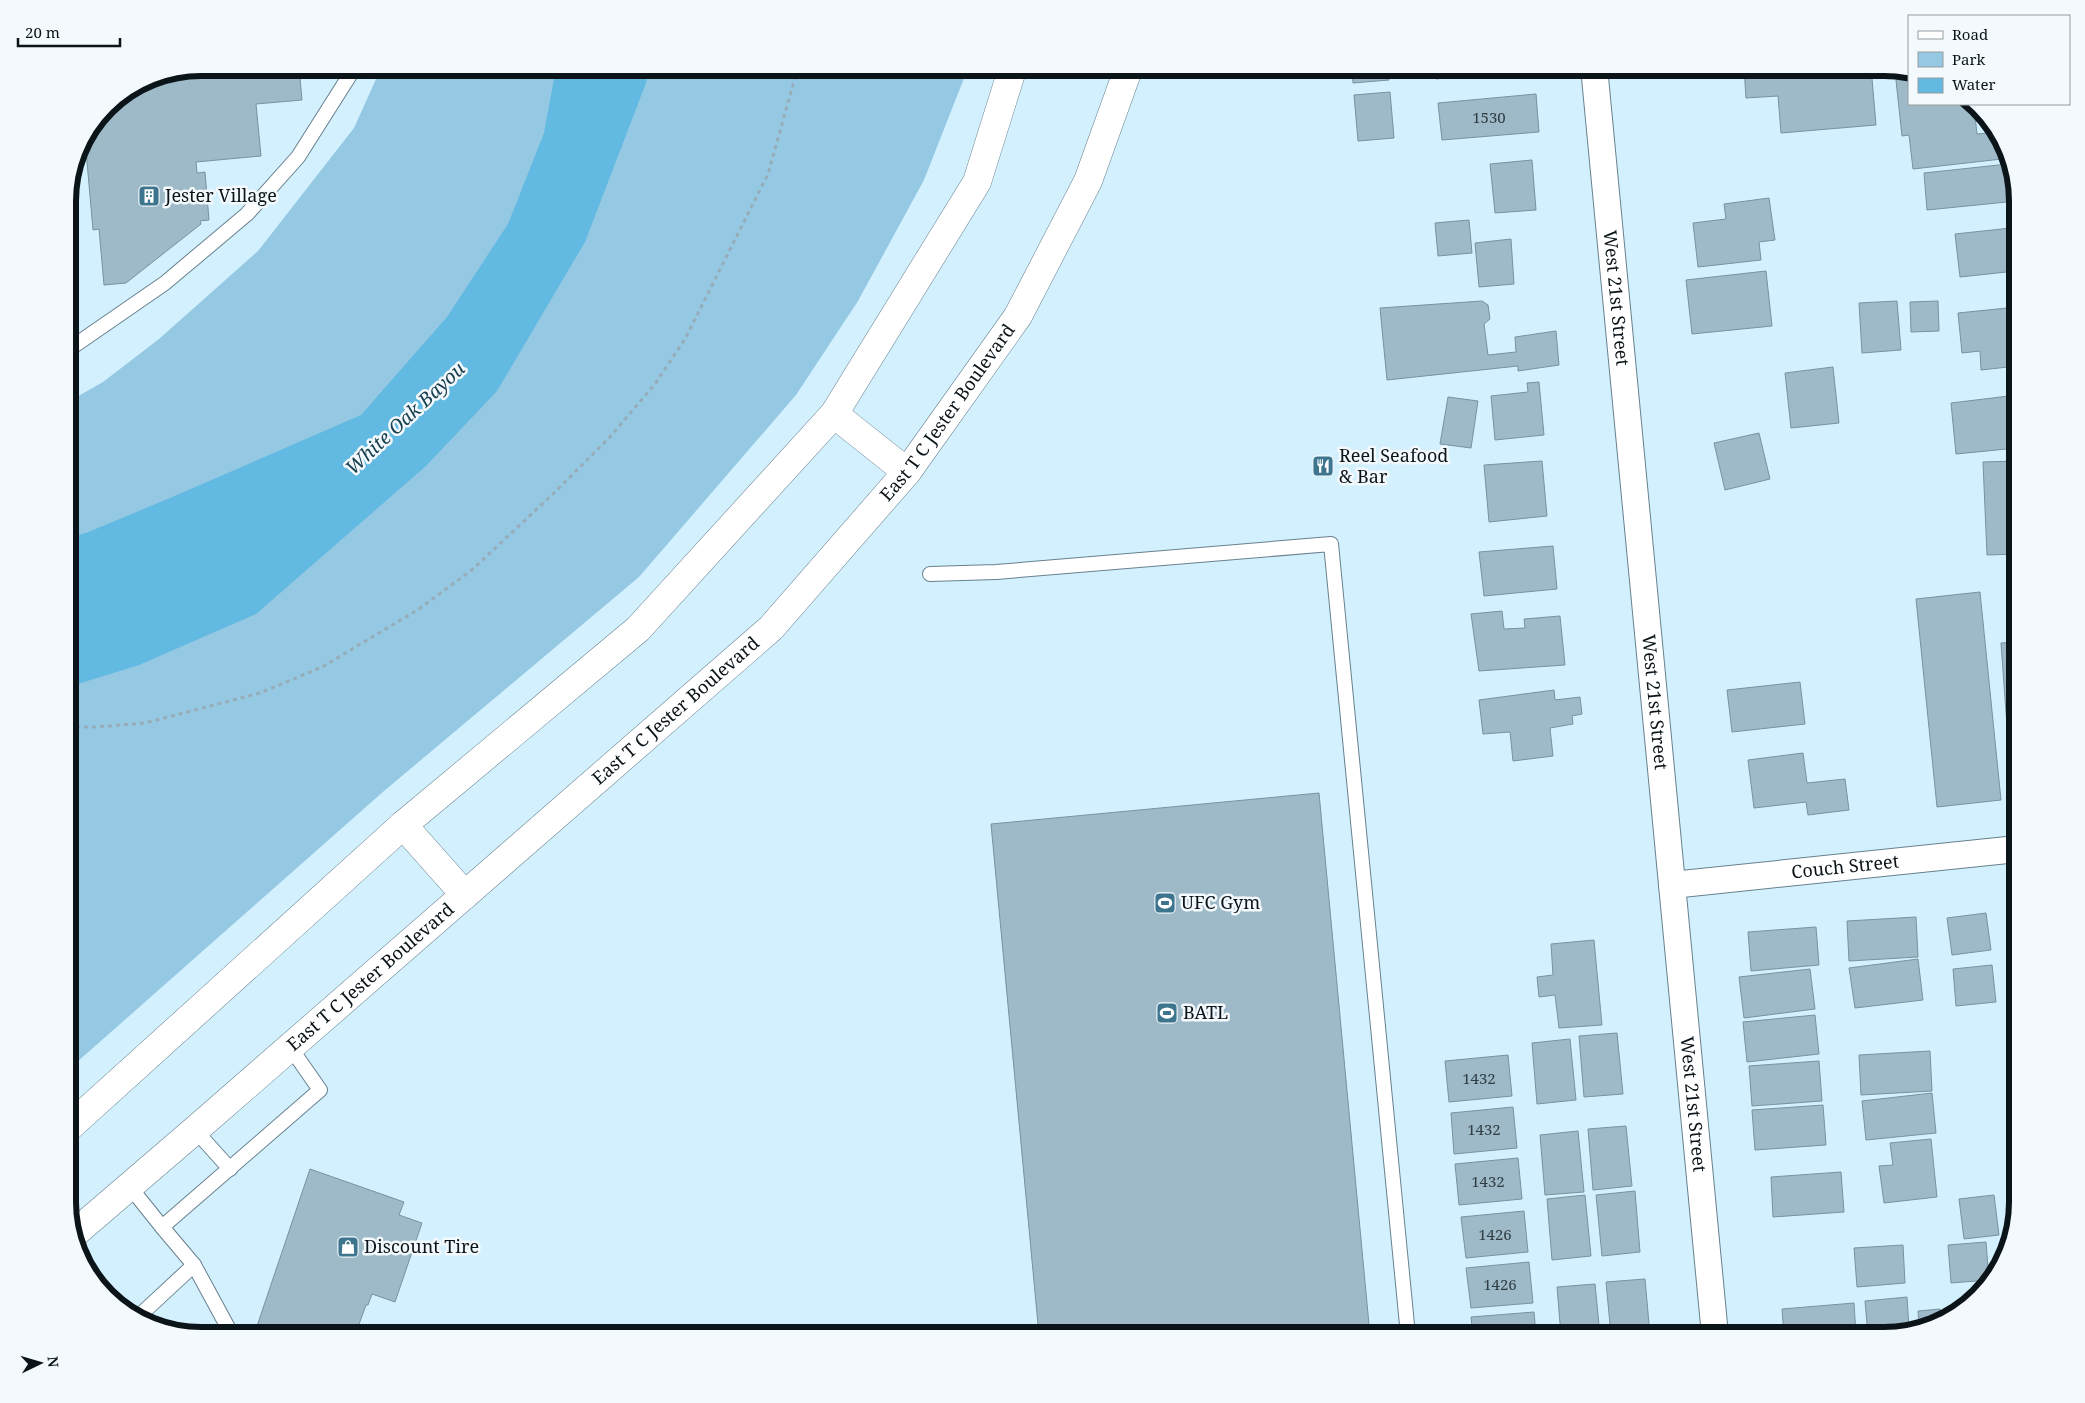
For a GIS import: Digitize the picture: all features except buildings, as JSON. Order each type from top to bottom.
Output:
[{"type":"street","name":"East T C Jester Boulevard","points":[[79,1228],[130,1187],[771,628],[907,472],[1018,316],[1088,181],[1126,76]]},
{"type":"street","name":"West 21st Street","points":[[1595,76],[1714,1327]]},
{"type":"street","points":[[77,1120],[403,826],[638,629],[834,414],[977,182],[1011,77]]},
{"type":"street","points":[[834,414],[907,472]]},
{"type":"street","points":[[403,826],[465,895]]},
{"type":"street","name":"Couch Street","points":[[1672,885],[2009,850]]},
{"type":"lane","points":[[77,344],[165,283],[247,214],[298,157],[349,77]]},
{"type":"lane","points":[[930,574],[996,572],[1331,544],[1407,1327]]},
{"type":"lane","points":[[162,1227],[320,1090],[290,1048]]},
{"type":"lane","points":[[195,1130],[230,1169]]},
{"type":"lane","points":[[130,1187],[194,1265],[227,1327]]},
{"type":"lane","points":[[143,1312],[194,1265]]},
{"type":"path","points":[[77,727],[145,723],[260,693],[322,667],[419,609],[473,568],[555,492],[608,438],[655,384],[685,339],[768,174],[796,77]]},
{"type":"path","points":[[77,1190],[80,1194]]},
{"type":"green space","points":[[377,77],[965,77],[924,180],[858,301],[796,395],[639,577],[384,791],[77,1062],[77,397],[103,382],[159,339],[258,251],[354,128]]},
{"type":"water","name":"White Oak Bayou","points":[[554,77],[647,77],[585,242],[497,391],[426,466],[256,614],[139,665],[77,684],[77,536],[170,498],[361,415],[447,317],[508,224],[544,133]]},
{"type":"place","name":"Jester Village","points":[[149,196]]},
{"type":"place","name":"Reel Seafood & Bar","points":[[1323,466]]},
{"type":"place","name":"UFC Gym","points":[[1165,903]]},
{"type":"place","name":"BATL","points":[[1167,1013]]},
{"type":"place","name":"Discount Tire","points":[[348,1247]]}]
